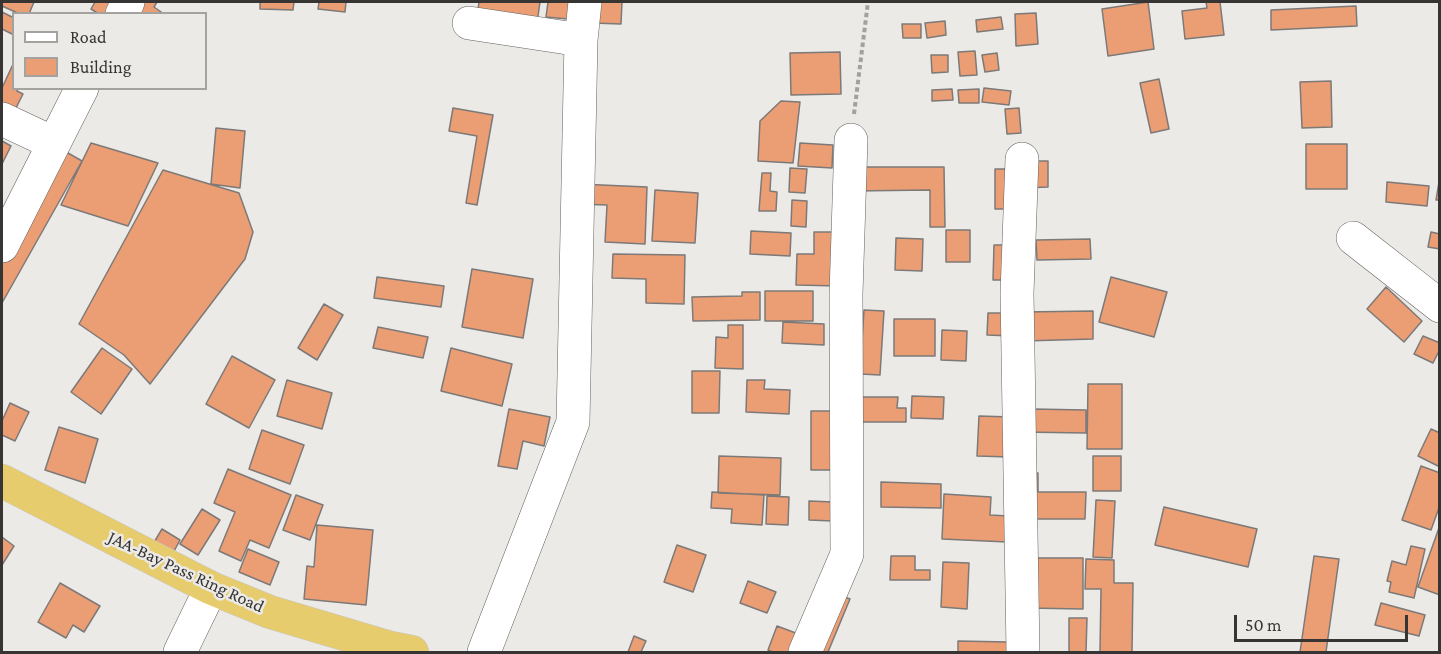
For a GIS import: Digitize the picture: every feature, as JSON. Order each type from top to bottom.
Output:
[{"type":"highway","name":"JAA-Bay Pass Ring Road","points":[[2,481],[211,588],[270,612],[391,648],[412,652]]},
{"type":"street","points":[[484,652],[573,422],[581,40],[585,2]]},
{"type":"street","points":[[469,23],[581,40]]},
{"type":"street","points":[[2,246],[81,90]]},
{"type":"street","points":[[2,119],[53,143]]},
{"type":"street","points":[[805,652],[847,554],[846,294],[851,140]]},
{"type":"street","points":[[1022,159],[1017,292],[1023,652]]},
{"type":"street","points":[[1353,238],[1440,306]]},
{"type":"street","points":[[180,652],[211,588]]},
{"type":"path","points":[[851,140],[868,2]]},
{"type":"building","points":[[2,2],[34,2],[30,12],[16,12],[2,6]]},
{"type":"building","points":[[95,2],[122,2],[117,12],[96,12],[91,9]]},
{"type":"building","points":[[144,2],[157,2],[154,7],[161,12],[138,12]]},
{"type":"building","points":[[260,2],[294,2],[293,10],[260,9]]},
{"type":"building","points":[[319,2],[346,2],[345,12],[318,9]]},
{"type":"building","points":[[479,2],[540,2],[537,23],[477,15]]},
{"type":"building","points":[[548,2],[570,2],[568,19],[546,17]]},
{"type":"building","points":[[593,2],[622,2],[621,24],[592,23]]},
{"type":"building","points":[[1148,2],[1154,49],[1108,56],[1102,9]]},
{"type":"building","points":[[1206,2],[1220,2],[1224,35],[1185,39],[1182,11],[1207,8]]},
{"type":"building","points":[[1356,6],[1357,26],[1271,30],[1271,10]]},
{"type":"building","points":[[2,12],[12,17],[12,34],[2,29]]},
{"type":"building","points":[[1036,13],[1038,44],[1016,46],[1015,14]]},
{"type":"building","points":[[1001,17],[1003,29],[977,32],[976,20]]},
{"type":"building","points":[[945,21],[946,35],[927,38],[925,23]]},
{"type":"building","points":[[902,24],[921,24],[921,38],[903,38]]},
{"type":"building","points":[[975,51],[977,75],[960,76],[958,52]]},
{"type":"building","points":[[840,52],[841,94],[791,95],[790,53]]},
{"type":"building","points":[[997,53],[999,70],[985,72],[982,55]]},
{"type":"building","points":[[931,55],[948,55],[948,72],[932,73]]},
{"type":"building","points":[[12,66],[12,90],[17,90],[23,94],[13,114],[2,108],[2,88]]},
{"type":"building","points":[[1159,79],[1169,129],[1151,133],[1140,83]]},
{"type":"building","points":[[1331,81],[1332,127],[1302,128],[1300,82]]},
{"type":"building","points":[[984,88],[1011,91],[1009,105],[982,102]]},
{"type":"building","points":[[952,89],[953,100],[932,101],[932,90]]},
{"type":"building","points":[[979,89],[979,103],[959,103],[958,90]]},
{"type":"building","points":[[781,101],[800,102],[793,163],[758,161],[760,121]]},
{"type":"building","points":[[453,108],[493,115],[477,205],[466,203],[477,136],[449,131]]},
{"type":"building","points":[[1019,108],[1021,133],[1007,134],[1005,109]]},
{"type":"building","points":[[216,128],[245,131],[240,188],[211,184]]},
{"type":"building","points":[[2,141],[11,146],[2,164]]},
{"type":"building","points":[[91,143],[158,163],[128,226],[61,205]]},
{"type":"building","points":[[800,143],[833,145],[832,168],[798,166]]},
{"type":"building","points":[[1306,144],[1347,144],[1347,189],[1306,189]]},
{"type":"building","points":[[61,149],[82,161],[2,303],[2,254]]},
{"type":"building","points":[[1024,161],[1048,161],[1048,187],[1024,188]]},
{"type":"building","points":[[852,167],[944,167],[945,227],[930,227],[930,190],[853,191]]},
{"type":"building","points":[[790,168],[807,169],[805,193],[789,192]]},
{"type":"building","points":[[995,169],[1012,169],[1012,209],[995,209]]},
{"type":"building","points":[[163,170],[239,193],[253,232],[245,259],[150,384],[124,355],[79,324]]},
{"type":"building","points":[[762,173],[771,173],[770,191],[777,192],[776,211],[759,211]]},
{"type":"building","points":[[1387,182],[1429,186],[1427,206],[1386,202]]},
{"type":"building","points":[[1439,182],[1440,200],[1436,200]]},
{"type":"building","points":[[579,184],[647,187],[645,244],[605,242],[607,205],[578,204]]},
{"type":"building","points":[[655,190],[698,193],[695,243],[652,241]]},
{"type":"building","points":[[792,200],[807,201],[806,227],[791,226]]},
{"type":"building","points":[[946,230],[970,230],[970,262],[946,262]]},
{"type":"building","points":[[751,231],[791,233],[790,256],[750,254]]},
{"type":"building","points":[[814,232],[839,232],[838,286],[796,285],[797,254],[814,254]]},
{"type":"building","points":[[1431,232],[1440,234],[1440,249],[1428,247]]},
{"type":"building","points":[[896,238],[923,239],[922,271],[895,270]]},
{"type":"building","points":[[1090,239],[1091,259],[1037,260],[1036,240]]},
{"type":"building","points":[[994,245],[1014,245],[1013,280],[993,280]]},
{"type":"building","points":[[613,254],[685,255],[684,304],[646,303],[646,279],[612,278]]},
{"type":"building","points":[[472,269],[533,279],[523,338],[462,327]]},
{"type":"building","points":[[377,277],[444,286],[441,307],[374,298]]},
{"type":"building","points":[[1111,277],[1167,292],[1154,337],[1099,322]]},
{"type":"building","points":[[1386,287],[1422,321],[1404,342],[1367,309]]},
{"type":"building","points":[[765,291],[813,291],[813,321],[765,321]]},
{"type":"building","points":[[742,292],[760,292],[760,320],[693,321],[692,297],[742,296]]},
{"type":"building","points":[[324,304],[343,315],[317,360],[298,348]]},
{"type":"building","points":[[864,310],[884,311],[880,375],[860,374]]},
{"type":"building","points":[[1093,311],[1093,339],[1024,341],[1023,312]]},
{"type":"building","points":[[988,313],[1012,313],[1012,336],[987,335]]},
{"type":"building","points":[[894,319],[935,319],[935,356],[894,356]]},
{"type":"building","points":[[783,322],[824,324],[824,345],[782,343]]},
{"type":"building","points":[[728,325],[743,325],[743,369],[715,368],[716,337],[728,338]]},
{"type":"building","points":[[378,327],[428,337],[423,358],[373,348]]},
{"type":"building","points":[[942,330],[967,331],[966,361],[941,360]]},
{"type":"building","points":[[1423,336],[1440,343],[1440,349],[1433,363],[1414,354]]},
{"type":"building","points":[[102,348],[132,369],[101,414],[71,392]]},
{"type":"building","points":[[451,348],[512,364],[502,406],[441,391]]},
{"type":"building","points":[[232,356],[275,380],[249,428],[206,404]]},
{"type":"building","points":[[692,371],[720,371],[719,413],[692,413]]},
{"type":"building","points":[[287,380],[332,393],[322,429],[277,416]]},
{"type":"building","points":[[747,380],[765,380],[764,389],[790,390],[789,414],[746,412]]},
{"type":"building","points":[[1088,384],[1122,384],[1122,449],[1087,449]]},
{"type":"building","points":[[912,396],[944,397],[943,419],[911,418]]},
{"type":"building","points":[[862,397],[898,397],[897,408],[906,408],[906,422],[862,422]]},
{"type":"building","points":[[10,403],[29,412],[15,441],[2,435],[2,421]]},
{"type":"building","points":[[509,409],[550,417],[544,446],[523,441],[517,469],[498,466]]},
{"type":"building","points":[[1033,409],[1086,410],[1086,433],[1020,432]]},
{"type":"building","points":[[811,411],[837,411],[837,470],[811,470]]},
{"type":"building","points":[[979,416],[1011,417],[1010,457],[977,456]]},
{"type":"building","points":[[59,427],[98,439],[85,483],[45,470]]},
{"type":"building","points":[[1431,429],[1440,433],[1440,467],[1418,456]]},
{"type":"building","points":[[262,430],[304,445],[290,484],[249,469]]},
{"type":"building","points":[[719,456],[781,458],[780,495],[718,493]]},
{"type":"building","points":[[1093,456],[1121,456],[1121,491],[1093,491]]},
{"type":"building","points":[[1421,466],[1440,473],[1440,505],[1431,530],[1402,520]]},
{"type":"building","points":[[228,469],[291,495],[269,548],[250,540],[241,561],[219,551],[235,512],[214,503]]},
{"type":"building","points":[[1021,473],[1038,473],[1038,492],[1086,492],[1085,519],[1021,519]]},
{"type":"building","points":[[881,482],[941,484],[941,508],[881,507]]},
{"type":"building","points":[[712,492],[764,495],[762,525],[731,523],[732,509],[711,508]]},
{"type":"building","points":[[944,494],[991,497],[990,515],[1009,516],[1007,542],[942,539]]},
{"type":"building","points":[[296,495],[323,505],[310,540],[283,530]]},
{"type":"building","points":[[767,496],[789,497],[788,525],[766,524]]},
{"type":"building","points":[[1096,500],[1115,501],[1112,558],[1093,557]]},
{"type":"building","points":[[809,501],[834,502],[833,521],[809,520]]},
{"type":"building","points":[[1164,507],[1257,529],[1248,567],[1155,545]]},
{"type":"building","points":[[202,509],[220,520],[198,555],[180,544]]},
{"type":"building","points":[[317,525],[373,530],[366,605],[304,599],[307,566],[314,567]]},
{"type":"building","points":[[1440,525],[1440,595],[1418,587]]},
{"type":"building","points":[[162,529],[180,540],[172,555],[153,544]]},
{"type":"building","points":[[2,537],[14,546],[2,565]]},
{"type":"building","points":[[677,545],[706,555],[693,592],[664,582]]},
{"type":"building","points":[[1411,546],[1425,549],[1414,598],[1389,592],[1391,582],[1387,581],[1392,561],[1406,565]]},
{"type":"building","points":[[248,549],[279,562],[270,585],[239,572]]},
{"type":"building","points":[[891,556],[915,556],[915,570],[930,570],[930,580],[890,580]]},
{"type":"building","points":[[1314,556],[1339,559],[1326,652],[1300,652]]},
{"type":"building","points":[[1035,558],[1083,558],[1083,609],[1027,608]]},
{"type":"building","points":[[1086,559],[1114,560],[1114,583],[1133,583],[1132,652],[1100,652],[1101,589],[1085,589]]},
{"type":"building","points":[[943,562],[969,563],[967,609],[941,607]]},
{"type":"building","points":[[748,581],[776,592],[767,613],[740,603]]},
{"type":"building","points":[[60,583],[100,606],[84,632],[73,625],[66,638],[38,622]]},
{"type":"building","points":[[834,593],[850,599],[828,652],[810,652]]},
{"type":"building","points":[[1381,603],[1425,615],[1419,636],[1375,625]]},
{"type":"building","points":[[1069,618],[1087,618],[1086,652],[1069,652]]},
{"type":"building","points":[[777,626],[801,635],[795,652],[768,650]]},
{"type":"building","points":[[634,636],[646,641],[641,652],[628,652]]},
{"type":"building","points":[[958,641],[1008,642],[1008,652],[958,652]]}]
